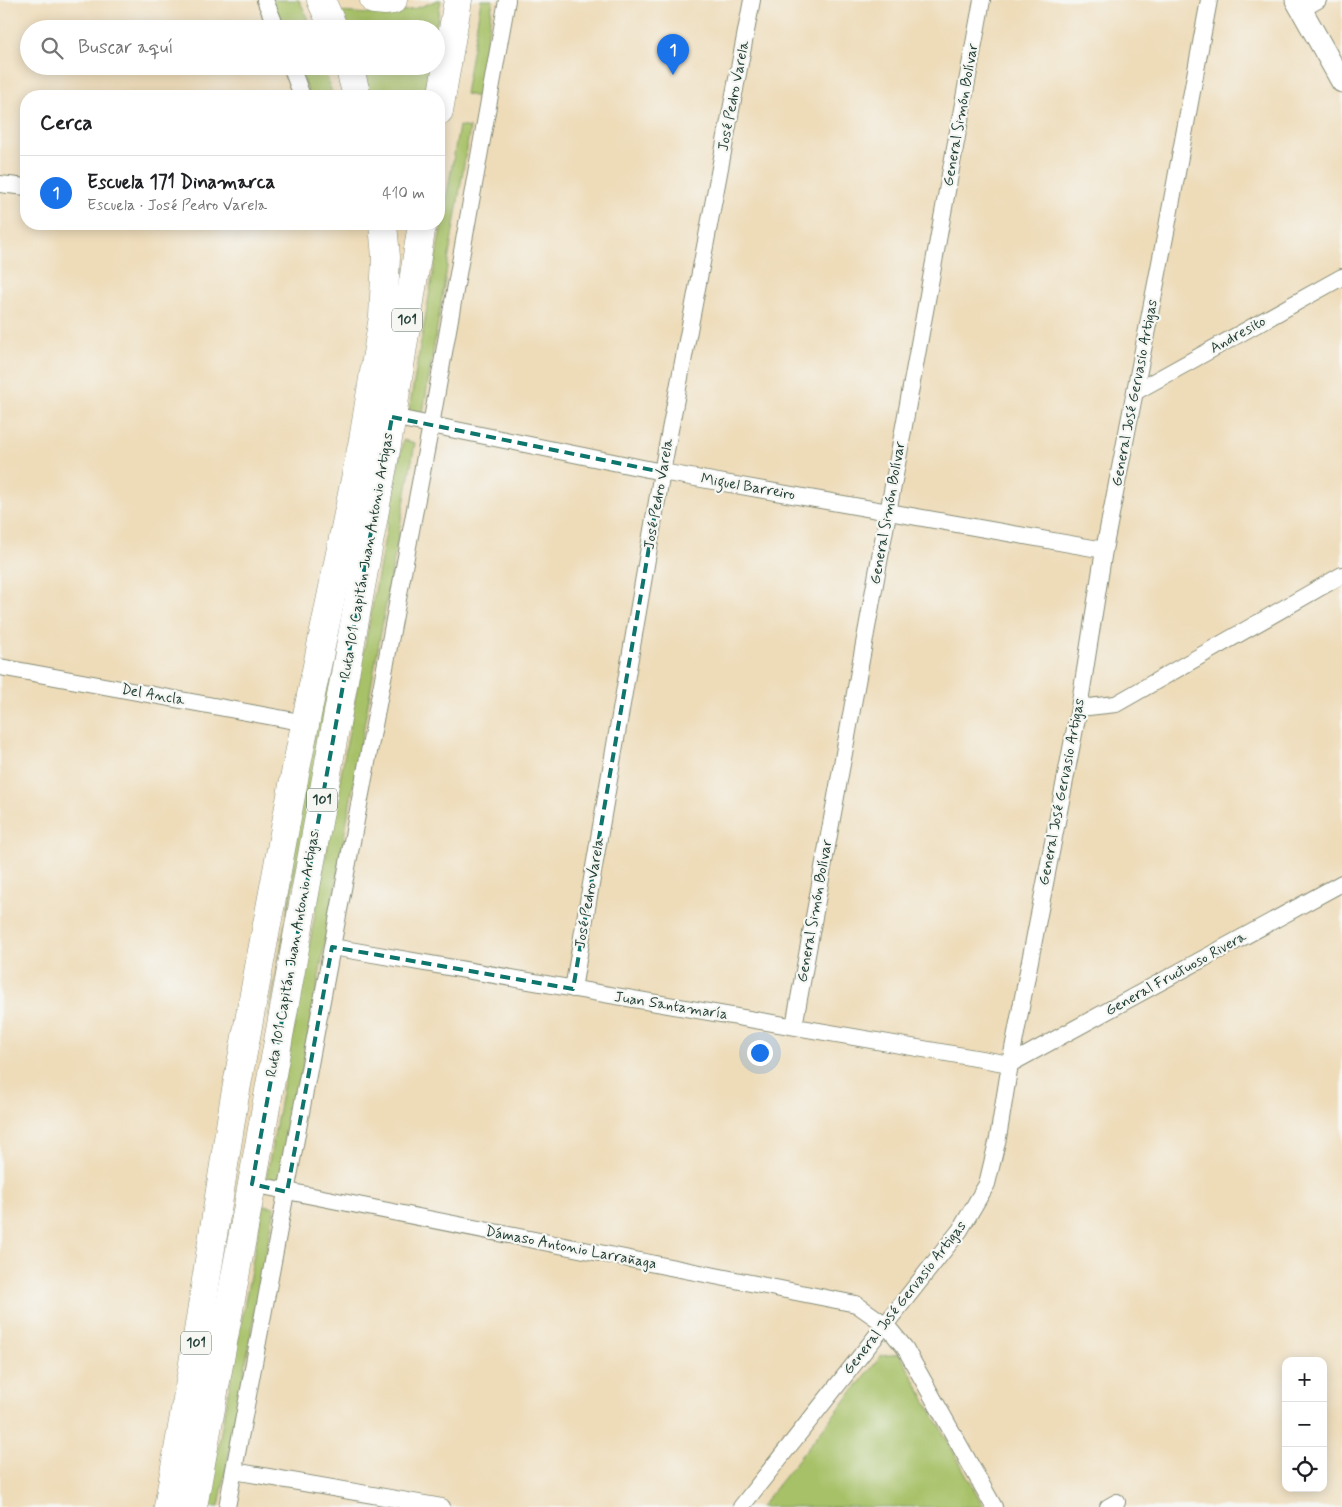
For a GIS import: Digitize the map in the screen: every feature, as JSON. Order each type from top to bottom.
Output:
[{"type":"highway","points":[[321,0],[330,20]]},
{"type":"highway","points":[[374,0],[385,2],[393,0]]},
{"type":"highway","points":[[443,90],[458,0]]},
{"type":"highway","points":[[351,75],[355,90]]},
{"type":"highway","name":"Ruta 101 Capitán Juan Antonio Artigas","points":[[168,1507],[192,1376],[234,1101],[291,794],[352,500],[376,364],[383,317],[386,257],[384,230]]},
{"type":"highway","name":"Ruta 101 Capitán Juan Antonio Artigas","points":[[193,1507],[392,417],[421,230]]},
{"type":"street","points":[[265,0],[273,20]]},
{"type":"street","points":[[227,1507],[431,425],[507,0]]},
{"type":"street","name":"José Pedro Varela","points":[[573,989],[662,472],[752,0]]},
{"type":"street","name":"General Simón Bolívar","points":[[794,1026],[982,0]]},
{"type":"street","name":"General José Gervasio Artigas","points":[[742,1507],[960,1230],[986,1184],[998,1138],[1010,1064],[1079,708],[1104,550],[1209,0]]},
{"type":"street","points":[[1305,3],[1342,82]]},
{"type":"street","points":[[294,75],[300,90]]},
{"type":"street","points":[[0,184],[20,186]]},
{"type":"street","name":"Andresito","points":[[1135,392],[1342,277]]},
{"type":"street","name":"Miguel Barreiro","points":[[392,417],[662,472],[1104,550]]},
{"type":"street","points":[[1079,708],[1116,704],[1342,575]]},
{"type":"street","name":"Del Ancla","points":[[0,668],[306,723]]},
{"type":"street","name":"General Fructuoso Rivera","points":[[1010,1064],[1342,883]]},
{"type":"street","name":"Juan Santamaría","points":[[332,947],[1010,1064]]},
{"type":"street","name":"Dámaso Antonio Larrañaga","points":[[252,1184],[856,1304],[886,1324],[905,1348],[994,1507]]},
{"type":"street","points":[[234,1472],[442,1507]]},
{"type":"highlighted area","points":[[392,417],[662,472],[573,989],[332,947],[287,1192],[252,1184]]},
{"type":"green space","points":[[270,0],[299,0],[308,20],[279,20]]},
{"type":"green space","points":[[441,0],[438,20],[344,20],[340,12],[390,13]]},
{"type":"green space","points":[[481,0],[493,0],[478,97],[465,94]]},
{"type":"green space","points":[[302,75],[326,75],[331,90],[308,90]]},
{"type":"green space","points":[[363,75],[428,75],[426,90],[367,90]]},
{"type":"green space","points":[[459,126],[470,128],[423,413],[409,410],[441,230],[445,230],[445,206]]},
{"type":"green space","points":[[397,262],[401,263],[391,361],[269,1017],[288,907],[301,793],[333,655]]},
{"type":"green space","points":[[403,440],[415,443],[282,1182],[266,1179]]},
{"type":"green space","points":[[263,1205],[275,1207],[219,1507],[207,1507]]},
{"type":"green space","points":[[900,1354],[984,1507],[760,1507],[881,1356]]},
{"type":"place","name":"Escuela 171 Dinamarca","points":[[673,75]]}]
